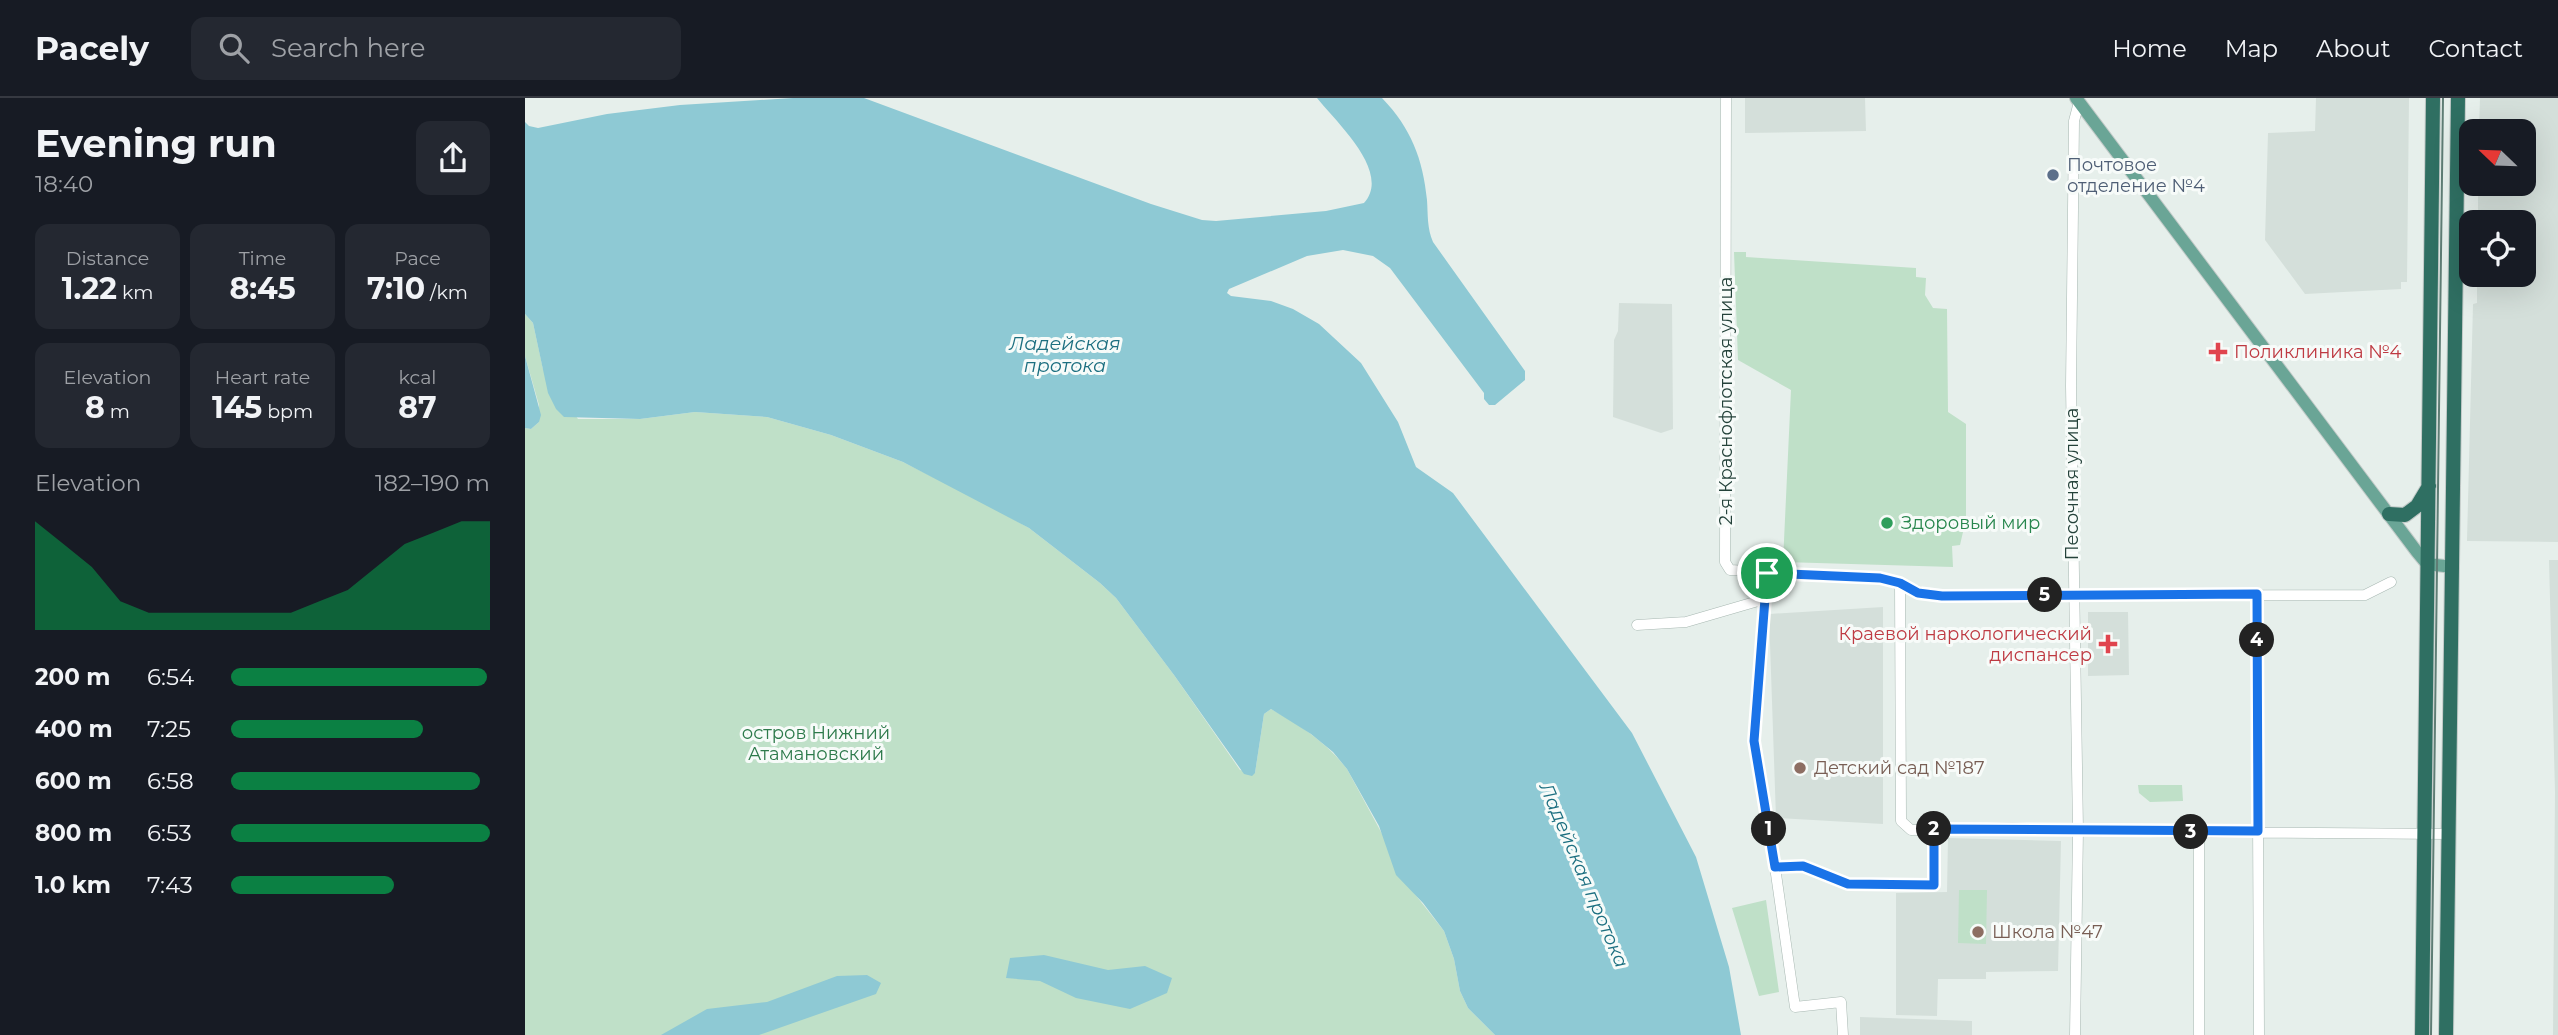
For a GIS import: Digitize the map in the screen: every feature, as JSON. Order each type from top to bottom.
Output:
[{"type":"highway","points":[[2422,1035],[2433,98]]},
{"type":"highway","points":[[2446,1035],[2458,98]]},
{"type":"highway","points":[[2389,514],[2405,515],[2411,511],[2430,485]]},
{"type":"main road","points":[[2077,100],[2427,564],[2453,566]]},
{"type":"street","name":"2-я Краснофлотская улица","points":[[1726,98],[1725,562],[1730,570],[1767,573]]},
{"type":"street","name":"Песочная улица","points":[[2075,1035],[2078,830],[2071,386],[2073,148],[2077,100]]},
{"type":"street","points":[[1843,1035],[1841,1002],[1795,1007],[1754,741],[1767,573],[1880,578],[1900,583],[1926,595],[2365,595],[2391,582]]},
{"type":"street","points":[[1900,583],[1901,821],[1911,830],[2448,834]]},
{"type":"street","points":[[2257,594],[2259,1035]]},
{"type":"street","points":[[1637,625],[1686,622],[1765,599]]},
{"type":"street","points":[[1775,867],[1803,866],[1848,884],[1934,885],[1934,829]]},
{"type":"street","points":[[2199,832],[2199,1035]]},
{"type":"shaded area","points":[[1745,98],[1865,98],[1866,131],[1745,133]]},
{"type":"shaded area","points":[[2316,98],[2409,98],[2407,282],[2401,282],[2401,289],[2305,294],[2265,240],[2268,133],[2315,131]]},
{"type":"shaded area","points":[[2480,98],[2558,98],[2558,542],[2467,541],[2473,304],[2477,303],[2477,287],[2536,287],[2536,210],[2478,210],[2478,196],[2536,196],[2536,119],[2479,119]]},
{"type":"shaded area","points":[[1619,303],[1672,304],[1673,429],[1661,433],[1613,417],[1614,340],[1618,331]]},
{"type":"shaded area","points":[[2549,560],[2558,560],[2558,1035],[2553,1035],[2555,792]]},
{"type":"shaded area","points":[[1883,607],[1883,824],[1776,818],[1769,614]]},
{"type":"shaded area","name":"Краевой наркологический диспансер","points":[[2088,612],[2128,612],[2129,675],[2088,676]]},
{"type":"shaded area","name":"Школа №47","points":[[1948,838],[2061,841],[2058,971],[1986,972],[1986,979],[1938,979],[1937,1016],[1896,1015],[1896,893],[1947,892]]},
{"type":"shaded area","points":[[1860,1017],[1972,1021],[1972,1035],[1860,1035]]},
{"type":"green space","points":[[1734,252],[1746,252],[1746,257],[1916,268],[1916,277],[1926,278],[1925,295],[1933,308],[1947,309],[1948,412],[1966,424],[1966,519],[1960,545],[1952,546],[1953,567],[1783,562],[1791,390],[1738,360]]},
{"type":"green space","name":"остров Нижний Атамановский","points":[[525,314],[533,323],[543,369],[578,419],[640,419],[695,412],[767,417],[831,435],[903,462],[1029,528],[1100,583],[1116,598],[1174,675],[1240,770],[1255,773],[1264,714],[1271,709],[1312,735],[1347,769],[1414,893],[1444,931],[1454,959],[1460,991],[1468,1008],[1495,1035],[525,1035],[525,428],[531,429],[539,422],[539,405],[525,356]]},
{"type":"green space","points":[[2138,785],[2182,785],[2183,801],[2150,802],[2139,793]]},
{"type":"green space","points":[[1959,890],[1987,890],[1986,944],[1958,943]]},
{"type":"green space","points":[[1766,900],[1779,992],[1759,996],[1732,908]]},
{"type":"water","name":"Ладейская протока","points":[[793,98],[864,98],[1151,204],[1202,220],[1216,221],[1326,211],[1364,203],[1371,191],[1371,177],[1366,162],[1348,134],[1317,98],[1382,98],[1401,121],[1419,158],[1433,242],[1525,371],[1525,380],[1495,405],[1489,405],[1484,399],[1484,393],[1390,268],[1373,256],[1343,250],[1307,256],[1229,289],[1227,293],[1231,296],[1271,301],[1293,309],[1319,324],[1361,363],[1398,422],[1416,467],[1453,493],[1632,733],[1696,857],[1729,967],[1741,1035],[1495,1035],[1468,1008],[1460,991],[1454,959],[1444,931],[1423,903],[1396,875],[1379,826],[1347,769],[1333,752],[1311,734],[1271,709],[1264,714],[1255,773],[1252,776],[1244,774],[1116,598],[1029,528],[903,462],[831,435],[767,417],[695,412],[640,419],[564,417],[556,409],[548,393],[533,323],[525,314],[525,122],[538,128],[607,114],[680,105]]},
{"type":"water","points":[[525,356],[541,415],[539,422],[531,429],[525,428]]},
{"type":"water","points":[[1044,955],[1108,970],[1145,966],[1172,978],[1167,993],[1130,1009],[1076,998],[1040,981],[1006,978],[1010,958]]},
{"type":"water","points":[[867,975],[881,983],[876,994],[759,1035],[661,1035],[707,1009],[767,1002],[837,976]]},
{"type":"tram line","points":[[2431,1035],[2443,98]]},
{"type":"place","name":"Почтовое отделение №4","points":[[2053,175]]},
{"type":"place","name":"Поликлиника №4","points":[[2218,352]]},
{"type":"place","name":"Здоровый мир","points":[[1887,523]]},
{"type":"place","name":"Краевой наркологический диспансер","points":[[2108,644]]},
{"type":"place","name":"Детский сад №187","points":[[1800,768]]},
{"type":"place","name":"Школа №47","points":[[1978,932]]},
{"type":"route","points":[[1767,573],[1880,578],[1900,583],[1918,593],[1942,596],[2257,594],[2258,831],[1934,829],[1934,885],[1848,884],[1803,866],[1792,864],[1775,867],[1754,741],[1767,573]]}]
